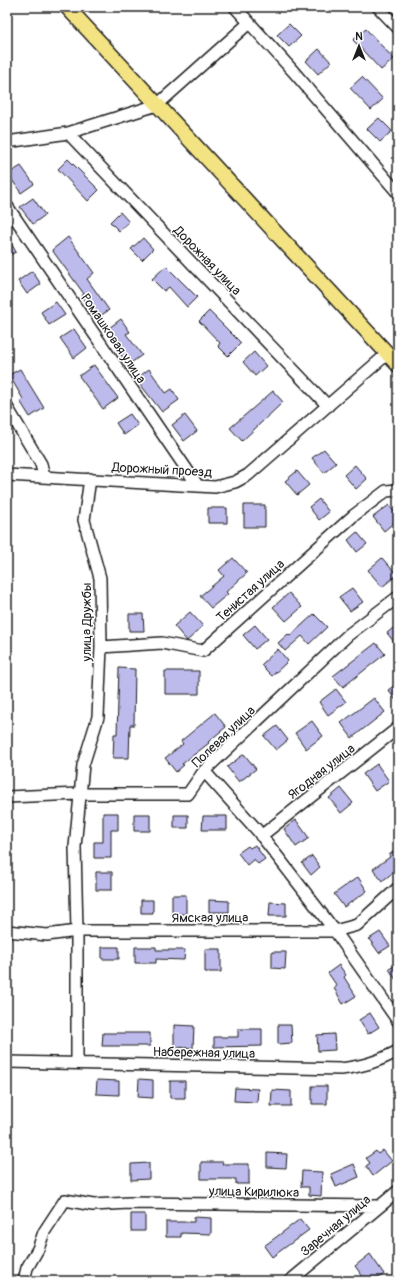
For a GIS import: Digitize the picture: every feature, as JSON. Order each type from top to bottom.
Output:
[{"type":"main road","points":[[67,7],[398,365]]},
{"type":"street","points":[[235,7],[293,71],[398,192]]},
{"type":"street","points":[[378,7],[398,28]]},
{"type":"street","points":[[7,142],[68,133],[157,105],[249,23]]},
{"type":"street","name":"Дорожная улица","points":[[68,133],[328,406]]},
{"type":"street","name":"Ромашковая улица","points":[[7,206],[198,486]]},
{"type":"street","name":"Дорожный проезд","points":[[7,475],[198,486],[215,486],[235,482],[248,475],[387,354]]},
{"type":"street","points":[[7,407],[40,464],[44,477]]},
{"type":"street","name":"улица Дружбы","points":[[77,1063],[77,931],[75,847],[83,765],[98,717],[101,647],[100,578],[84,520],[90,479]]},
{"type":"street","name":"Тенистая улица","points":[[101,647],[162,643],[202,651],[353,516],[386,491],[398,490]]},
{"type":"street","name":"Полевая улица","points":[[7,797],[79,794],[188,794],[204,771],[348,635],[398,597]]},
{"type":"street","name":"Ягодная улица","points":[[261,836],[398,728]]},
{"type":"street","points":[[204,771],[261,836],[335,931],[398,1021]]},
{"type":"street","name":"Ямская улица","points":[[7,931],[47,935],[77,931],[335,931],[357,925],[398,888]]},
{"type":"street","name":"Набережная улица","points":[[7,1062],[341,1069],[362,1066],[378,1061],[398,1051]]},
{"type":"street","name":"Заречная улица","points":[[290,1281],[398,1191]]},
{"type":"street","name":"улица Кирилюка","points":[[24,1281],[27,1268],[38,1249],[44,1232],[65,1200],[93,1205],[129,1203],[379,1206]]},
{"type":"building","points":[[289,24],[301,36],[289,47],[277,35]]},
{"type":"building","points":[[366,29],[394,59],[381,70],[353,40]]},
{"type":"building","points":[[319,49],[331,62],[318,74],[306,61]]},
{"type":"building","points":[[362,77],[383,99],[371,110],[350,88]]},
{"type":"building","points":[[379,118],[392,131],[380,142],[367,129]]},
{"type":"building","points":[[68,159],[99,190],[88,201],[58,169]]},
{"type":"building","points":[[21,166],[34,184],[21,193],[8,174]]},
{"type":"building","points":[[33,198],[45,215],[33,224],[20,207]]},
{"type":"building","points":[[120,212],[129,222],[119,231],[110,222]]},
{"type":"building","points":[[7,236],[16,252],[7,256]]},
{"type":"building","points":[[68,237],[94,273],[87,279],[109,310],[97,318],[81,296],[84,294],[52,250]]},
{"type":"building","points":[[143,238],[153,249],[142,260],[131,249]]},
{"type":"building","points":[[166,266],[197,297],[187,307],[169,287],[164,291],[152,279]]},
{"type":"building","points":[[32,271],[41,284],[27,294],[18,281]]},
{"type":"building","points":[[56,302],[65,315],[49,325],[41,312]]},
{"type":"building","points":[[209,311],[241,343],[228,356],[218,346],[220,343],[199,321]]},
{"type":"building","points":[[121,319],[130,332],[126,334],[142,355],[128,365],[119,352],[124,348],[109,328]]},
{"type":"building","points":[[74,329],[87,348],[74,358],[60,338]]},
{"type":"building","points":[[254,352],[266,366],[255,376],[243,362]]},
{"type":"building","points":[[94,365],[118,398],[103,409],[79,376]]},
{"type":"building","points":[[20,369],[44,408],[30,417],[20,401],[23,399],[9,375]]},
{"type":"building","points":[[149,369],[166,393],[172,389],[179,400],[162,412],[136,379]]},
{"type":"building","points":[[273,391],[283,402],[242,441],[230,428]]},
{"type":"building","points":[[130,414],[138,425],[124,435],[116,423]]},
{"type":"building","points":[[185,415],[197,431],[184,441],[172,425]]},
{"type":"building","points":[[324,449],[336,463],[324,473],[312,458]]},
{"type":"building","points":[[355,465],[367,479],[356,489],[344,475]]},
{"type":"building","points":[[297,471],[309,485],[297,495],[285,481]]},
{"type":"building","points":[[319,499],[329,512],[319,520],[309,507]]},
{"type":"building","points":[[244,505],[265,505],[265,527],[244,527]]},
{"type":"building","points":[[389,505],[398,519],[384,531],[373,517]]},
{"type":"building","points":[[208,508],[227,508],[227,523],[208,523]]},
{"type":"building","points":[[357,532],[367,544],[357,552],[348,540]]},
{"type":"building","points":[[233,558],[247,573],[226,592],[228,594],[211,608],[200,596],[224,576],[219,570]]},
{"type":"building","points":[[382,558],[397,575],[382,587],[368,570]]},
{"type":"building","points":[[352,588],[363,602],[350,611],[339,597]]},
{"type":"building","points":[[289,593],[302,607],[286,621],[273,607]]},
{"type":"building","points":[[190,612],[203,626],[187,641],[174,626]]},
{"type":"building","points":[[129,614],[143,614],[144,631],[129,631]]},
{"type":"building","points":[[314,614],[327,627],[309,644],[302,636],[285,651],[278,643],[288,634],[290,636]]},
{"type":"building","points":[[398,624],[398,647],[387,633]]},
{"type":"building","points":[[255,625],[267,639],[255,649],[243,635]]},
{"type":"building","points":[[376,643],[385,654],[343,687],[333,676]]},
{"type":"building","points":[[278,649],[288,661],[272,676],[261,665]]},
{"type":"building","points":[[119,668],[135,669],[134,725],[130,725],[129,758],[113,758],[114,734],[117,734]]},
{"type":"building","points":[[165,671],[199,671],[199,694],[165,694]]},
{"type":"building","points":[[398,683],[398,703],[388,690]]},
{"type":"building","points":[[336,689],[346,702],[328,715],[319,702]]},
{"type":"building","points":[[374,698],[385,712],[352,738],[341,723]]},
{"type":"building","points":[[215,713],[226,727],[208,742],[209,743],[182,764],[184,765],[176,772],[165,758],[183,744],[181,741]]},
{"type":"building","points":[[312,721],[323,736],[306,749],[295,733]]},
{"type":"building","points":[[277,726],[288,740],[276,750],[264,736]]},
{"type":"building","points":[[244,754],[256,769],[239,782],[227,767]]},
{"type":"building","points":[[377,764],[389,781],[375,791],[363,774]]},
{"type":"building","points":[[341,788],[353,803],[341,813],[329,798]]},
{"type":"building","points":[[103,813],[118,813],[118,830],[111,830],[111,858],[94,858],[94,842],[103,842]]},
{"type":"building","points":[[134,814],[150,814],[150,831],[134,831]]},
{"type":"building","points":[[174,815],[188,815],[188,828],[174,828]]},
{"type":"building","points":[[203,816],[227,816],[227,830],[202,830]]},
{"type":"building","points":[[296,820],[309,838],[296,847],[284,829]]},
{"type":"building","points":[[255,845],[265,859],[258,864],[254,859],[247,865],[238,853],[248,846],[250,848]]},
{"type":"building","points":[[398,848],[398,869],[382,881],[373,869],[390,857],[389,855]]},
{"type":"building","points":[[312,856],[320,867],[311,875],[302,863]]},
{"type":"building","points":[[96,872],[112,872],[112,890],[96,890]]},
{"type":"building","points":[[358,877],[367,891],[344,907],[334,894]]},
{"type":"building","points":[[172,895],[186,895],[186,914],[172,914]]},
{"type":"building","points":[[141,900],[153,900],[153,913],[141,913]]},
{"type":"building","points":[[209,900],[229,901],[229,912],[209,912]]},
{"type":"building","points":[[270,902],[286,903],[286,916],[269,916]]},
{"type":"building","points":[[380,932],[390,946],[379,953],[369,939]]},
{"type":"building","points":[[102,947],[119,947],[119,959],[102,959]]},
{"type":"building","points":[[135,947],[156,947],[156,950],[185,950],[184,960],[156,959],[156,963],[135,963]]},
{"type":"building","points":[[205,949],[221,949],[221,972],[205,972]]},
{"type":"building","points":[[272,952],[286,952],[285,969],[272,968]]},
{"type":"building","points":[[398,964],[398,983],[389,969]]},
{"type":"building","points":[[339,965],[346,975],[344,977],[356,996],[343,1004],[334,988],[337,986],[328,973]]},
{"type":"building","points":[[370,1013],[379,1027],[368,1034],[359,1020]]},
{"type":"building","points":[[174,1025],[194,1026],[193,1048],[174,1047]]},
{"type":"building","points":[[278,1025],[291,1025],[292,1043],[278,1044]]},
{"type":"building","points":[[238,1029],[262,1029],[262,1046],[214,1047],[214,1037],[238,1037]]},
{"type":"building","points":[[103,1033],[150,1033],[150,1046],[102,1046]]},
{"type":"building","points":[[334,1034],[335,1050],[318,1051],[317,1035]]},
{"type":"building","points":[[139,1079],[153,1080],[153,1098],[138,1097]]},
{"type":"building","points":[[97,1080],[119,1081],[119,1095],[96,1094]]},
{"type":"building","points":[[170,1081],[185,1081],[185,1098],[170,1098]]},
{"type":"building","points":[[312,1086],[327,1086],[327,1104],[312,1104]]},
{"type":"building","points":[[235,1088],[258,1089],[257,1102],[234,1101]]},
{"type":"building","points":[[272,1090],[291,1091],[291,1106],[271,1106]]},
{"type":"building","points":[[383,1150],[392,1161],[373,1176],[366,1166],[370,1163],[366,1158],[376,1151],[378,1154]]},
{"type":"building","points":[[267,1153],[287,1154],[286,1168],[267,1167]]},
{"type":"building","points":[[201,1162],[249,1164],[249,1184],[236,1184],[236,1179],[201,1179]]},
{"type":"building","points":[[149,1163],[149,1179],[131,1180],[131,1164]]},
{"type":"building","points":[[354,1164],[359,1177],[336,1187],[331,1174]]},
{"type":"building","points":[[302,1171],[322,1172],[321,1196],[309,1195],[309,1187],[301,1187]]},
{"type":"building","points":[[131,1214],[145,1214],[145,1231],[131,1231]]},
{"type":"building","points":[[194,1217],[211,1218],[211,1234],[181,1233],[181,1237],[166,1237],[166,1222],[194,1222]]},
{"type":"building","points":[[300,1219],[309,1230],[272,1257],[264,1246]]},
{"type":"building","points":[[370,1254],[384,1274],[375,1281],[366,1281],[355,1266]]}]
